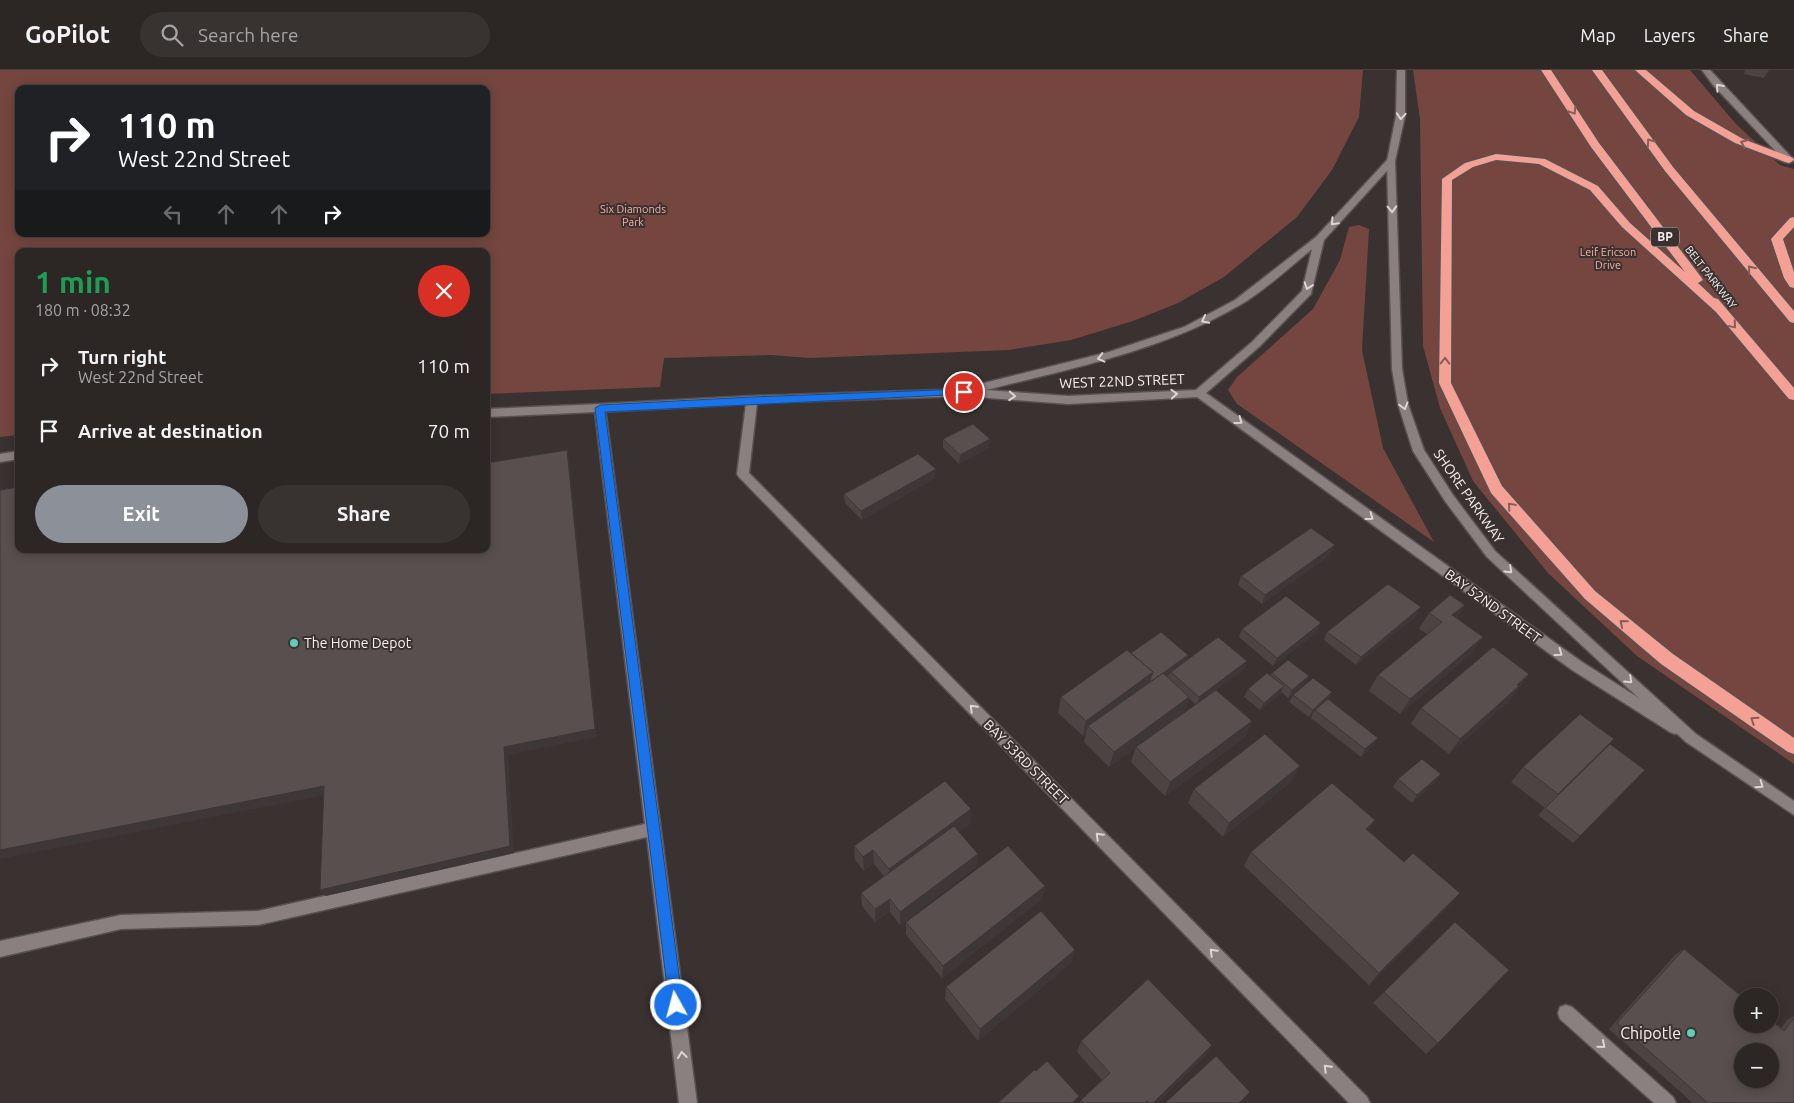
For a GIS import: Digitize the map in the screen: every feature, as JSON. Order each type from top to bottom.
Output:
[{"type":"highway","name":"BELT PARKWAY","points":[[1546,70],[1595,145],[1719,309],[1794,396]]},
{"type":"highway","points":[[1597,70],[1669,169],[1794,319]]},
{"type":"highway","points":[[1640,70],[1690,113],[1739,141],[1792,160]]},
{"type":"highway","points":[[1719,309],[1626,224],[1594,188],[1540,161],[1496,157],[1469,165],[1447,179],[1445,383],[1496,489],[1590,595],[1667,659],[1794,747]]},
{"type":"highway","points":[[1794,220],[1777,239],[1790,278],[1794,284]]},
{"type":"street","name":"SHORE PARKWAY","points":[[1401,70],[1403,95],[1400,127],[1391,161],[1397,369],[1403,404],[1419,451],[1450,498],[1491,554],[1691,738]]},
{"type":"street","points":[[1706,70],[1716,83],[1792,160]]},
{"type":"street","name":"WEST 22ND STREET","points":[[964,392],[1112,355],[1188,329],[1239,302],[1319,239],[1391,161]]},
{"type":"street","name":"WEST 22ND STREET","points":[[490,413],[964,392],[1068,400],[1199,393],[1256,344],[1307,292],[1319,239]]},
{"type":"street","name":"BAY 52ND STREET","points":[[1199,393],[1577,666],[1691,738],[1794,809]]},
{"type":"street","name":"BAY 53RD STREET","points":[[752,400],[743,474],[1361,1103]]},
{"type":"street","points":[[600,408],[688,1103]]},
{"type":"street","points":[[0,458],[15,456]]},
{"type":"street","points":[[0,949],[121,922],[258,918],[654,829]]},
{"type":"street","points":[[1566,1013],[1667,1103]]},
{"type":"green space","name":"Six Diamonds Park","points":[[0,70],[1363,70],[1359,117],[1332,170],[1297,217],[1224,277],[1178,303],[1133,321],[1071,340],[1009,350],[810,358],[771,355],[664,358],[660,387],[490,394],[490,248],[15,248],[15,435],[0,437]]},
{"type":"green space","name":"Leif Ericson Drive","points":[[1413,70],[1690,70],[1736,124],[1780,165],[1794,169],[1794,764],[1637,656],[1548,573],[1473,481],[1440,408],[1423,346],[1420,119]]},
{"type":"green space","points":[[1359,225],[1369,229],[1362,350],[1383,448],[1434,542],[1237,404],[1228,390],[1237,377],[1313,309],[1340,260],[1349,227]]},
{"type":"building","points":[[973,424],[990,439],[960,455],[943,439]]},
{"type":"building","name":"The Home Depot","points":[[567,450],[595,729],[504,747],[510,846],[320,890],[324,786],[0,850],[0,490],[15,488],[15,553],[490,553],[490,462]]},
{"type":"building","points":[[918,454],[936,469],[861,511],[844,494]]},
{"type":"building","points":[[1311,528],[1335,545],[1265,595],[1241,576]]},
{"type":"building","points":[[1388,584],[1421,607],[1361,657],[1327,632]]},
{"type":"building","points":[[1450,595],[1465,605],[1452,615],[1483,637],[1410,699],[1378,675],[1442,622],[1429,613]]},
{"type":"building","points":[[1286,596],[1321,623],[1277,658],[1242,629]]},
{"type":"building","points":[[1161,632],[1188,655],[1152,681],[1150,680],[1153,672],[1131,653]]},
{"type":"building","points":[[1218,637],[1247,661],[1199,697],[1171,672]]},
{"type":"building","points":[[1493,647],[1529,674],[1517,685],[1519,686],[1460,739],[1421,708]]},
{"type":"building","points":[[1127,650],[1153,672],[1086,721],[1061,697]]},
{"type":"building","points":[[1288,660],[1309,676],[1292,690],[1272,673]]},
{"type":"building","points":[[1163,673],[1189,697],[1114,752],[1088,726]]},
{"type":"building","points":[[1267,673],[1284,686],[1264,703],[1248,689]]},
{"type":"building","points":[[1313,678],[1332,692],[1313,710],[1293,695]]},
{"type":"building","points":[[1216,690],[1252,721],[1170,782],[1136,747]]},
{"type":"building","points":[[1328,699],[1378,738],[1365,749],[1315,710]]},
{"type":"building","points":[[1580,714],[1614,739],[1558,794],[1523,767]]},
{"type":"building","points":[[1265,734],[1300,766],[1229,823],[1194,789]]},
{"type":"building","points":[[1610,744],[1645,770],[1580,836],[1545,808]]},
{"type":"building","points":[[1422,759],[1441,774],[1417,795],[1398,779]]},
{"type":"building","points":[[945,781],[971,809],[889,869],[873,850],[863,857],[854,846]]},
{"type":"building","points":[[1332,783],[1375,820],[1366,829],[1404,862],[1413,853],[1460,893],[1379,973],[1251,852]]},
{"type":"building","points":[[954,826],[978,854],[900,912],[890,899],[875,909],[861,893]]},
{"type":"building","points":[[1008,846],[1045,886],[943,966],[906,922]]},
{"type":"building","points":[[1041,911],[1075,950],[980,1029],[946,987]]},
{"type":"building","points":[[1455,922],[1509,970],[1438,1043],[1384,992]]},
{"type":"building","name":"Chipotle","points":[[1684,949],[1734,990],[1734,1033],[1779,1033],[1779,1027],[1784,1031],[1794,1018],[1794,1103],[1708,1103],[1617,1023]]},
{"type":"building","points":[[1148,979],[1212,1045],[1153,1103],[1147,1101],[1146,1103],[1083,1103],[1081,1100],[1110,1073],[1081,1041]]},
{"type":"building","points":[[1216,1056],[1250,1092],[1239,1103],[1165,1103]]},
{"type":"building","points":[[1047,1061],[1079,1096],[1072,1103],[998,1103],[1034,1070],[1036,1071]]},
{"type":"place","name":"The Home Depot","points":[[294,643]]},
{"type":"place","name":"Chipotle","points":[[1691,1033]]},
{"type":"route","points":[[676,1005],[600,408],[964,392]]}]
